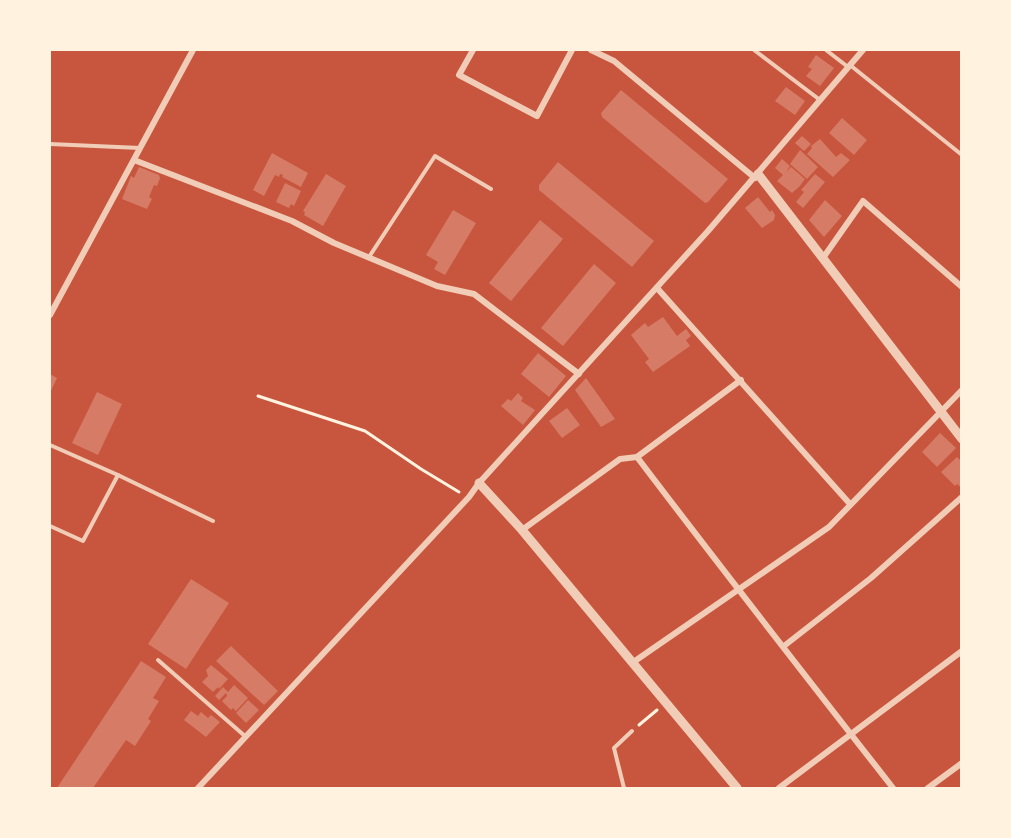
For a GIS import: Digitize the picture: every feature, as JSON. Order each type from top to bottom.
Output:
[{"type":"street","points":[[50,315],[193,50]]},
{"type":"street","points":[[473,50],[459,75],[537,116],[572,50]]},
{"type":"street","points":[[591,50],[614,61],[757,176],[962,439]]},
{"type":"street","points":[[198,789],[469,497],[479,483],[757,176],[863,50]]},
{"type":"street","points":[[134,160],[292,221],[334,243],[437,286],[474,294],[579,374]]},
{"type":"street","points":[[823,258],[863,201],[962,287]]},
{"type":"street","points":[[657,288],[850,504]]},
{"type":"street","points":[[522,530],[620,459],[637,457],[741,381]]},
{"type":"street","points":[[632,663],[829,527],[962,390]]},
{"type":"street","points":[[637,457],[893,789]]},
{"type":"street","points":[[479,483],[522,530],[737,789]]},
{"type":"street","points":[[784,646],[871,578],[962,497]]},
{"type":"street","points":[[779,789],[962,651]]},
{"type":"street","points":[[928,789],[962,763]]},
{"type":"lane","points":[[754,50],[820,101]]},
{"type":"lane","points":[[826,50],[962,155]]},
{"type":"lane","points":[[50,144],[140,148]]},
{"type":"lane","points":[[369,258],[435,156],[491,189]]},
{"type":"lane","points":[[50,445],[213,521]]},
{"type":"lane","points":[[50,526],[83,541],[118,475]]},
{"type":"lane","points":[[158,660],[247,738]]},
{"type":"lane","points":[[624,789],[614,747],[632,731]]},
{"type":"path","points":[[258,396],[365,431],[421,469],[469,497]]},
{"type":"path","points":[[632,731],[665,703]]},
{"type":"building","points":[[816,55],[834,68],[820,86],[806,76],[812,69],[808,67]]},
{"type":"building","points":[[786,87],[805,101],[795,115],[775,101]]},
{"type":"building","points":[[621,90],[728,179],[708,202],[705,203],[602,117],[601,113]]},
{"type":"building","points":[[842,118],[867,140],[854,155],[829,133]]},
{"type":"building","points":[[802,136],[811,144],[804,151],[795,143]]},
{"type":"building","points":[[820,139],[836,157],[841,153],[850,160],[833,177],[807,154],[811,146]]},
{"type":"building","points":[[800,150],[818,167],[807,179],[790,164]]},
{"type":"building","points":[[272,153],[308,173],[301,187],[280,174],[279,177],[275,175],[264,196],[253,190]]},
{"type":"building","points":[[782,159],[790,166],[786,172],[791,167],[805,179],[792,193],[777,181],[783,175],[775,168]]},
{"type":"building","points":[[558,162],[654,241],[632,267],[539,190],[539,185]]},
{"type":"building","points":[[139,167],[159,175],[160,178],[157,186],[154,185],[149,197],[152,199],[147,209],[122,199],[131,176],[134,178]]},
{"type":"building","points":[[326,174],[346,186],[323,226],[304,215],[303,211]]},
{"type":"building","points":[[815,174],[825,182],[803,208],[796,202],[804,192],[801,190]]},
{"type":"building","points":[[285,183],[301,191],[294,206],[291,204],[289,208],[276,202]]},
{"type":"building","points":[[758,197],[775,215],[774,220],[762,228],[745,208]]},
{"type":"building","points":[[825,200],[842,216],[824,237],[809,220]]},
{"type":"building","points":[[453,210],[476,223],[445,275],[434,269],[438,262],[426,255]]},
{"type":"building","points":[[540,220],[563,239],[511,301],[489,283]]},
{"type":"building","points":[[594,264],[616,283],[563,346],[541,328]]},
{"type":"building","points":[[663,317],[677,336],[686,329],[691,336],[686,340],[690,346],[653,372],[645,362],[649,359],[631,335],[645,323],[648,327]]},
{"type":"building","points":[[538,353],[566,376],[549,397],[521,374]]},
{"type":"building","points":[[50,374],[57,378],[50,393]]},
{"type":"building","points":[[586,378],[615,419],[601,427],[575,390]]},
{"type":"building","points":[[97,392],[122,404],[98,455],[72,443]]},
{"type":"building","points":[[518,393],[523,398],[521,401],[535,410],[523,425],[501,406],[508,399],[511,401]]},
{"type":"building","points":[[567,408],[580,425],[562,438],[549,421]]},
{"type":"building","points":[[940,433],[956,448],[937,467],[922,452]]},
{"type":"building","points":[[957,457],[962,462],[962,488],[957,484],[955,486],[941,472]]},
{"type":"building","points":[[191,579],[229,603],[186,669],[148,644]]},
{"type":"building","points":[[231,646],[278,691],[264,705],[216,661]]},
{"type":"building","points":[[141,661],[166,677],[153,698],[159,701],[148,719],[151,721],[135,746],[126,740],[93,788],[57,788]]},
{"type":"building","points":[[211,665],[228,679],[213,692],[202,682],[208,676],[206,670]]},
{"type":"building","points":[[234,685],[248,698],[236,711],[233,708],[231,710],[222,701],[227,696],[226,693],[219,700],[215,696],[223,687],[228,692]]},
{"type":"building","points":[[248,700],[259,710],[246,723],[236,713]]},
{"type":"building","points":[[191,711],[198,716],[201,712],[208,718],[211,715],[220,722],[206,737],[184,720]]}]
